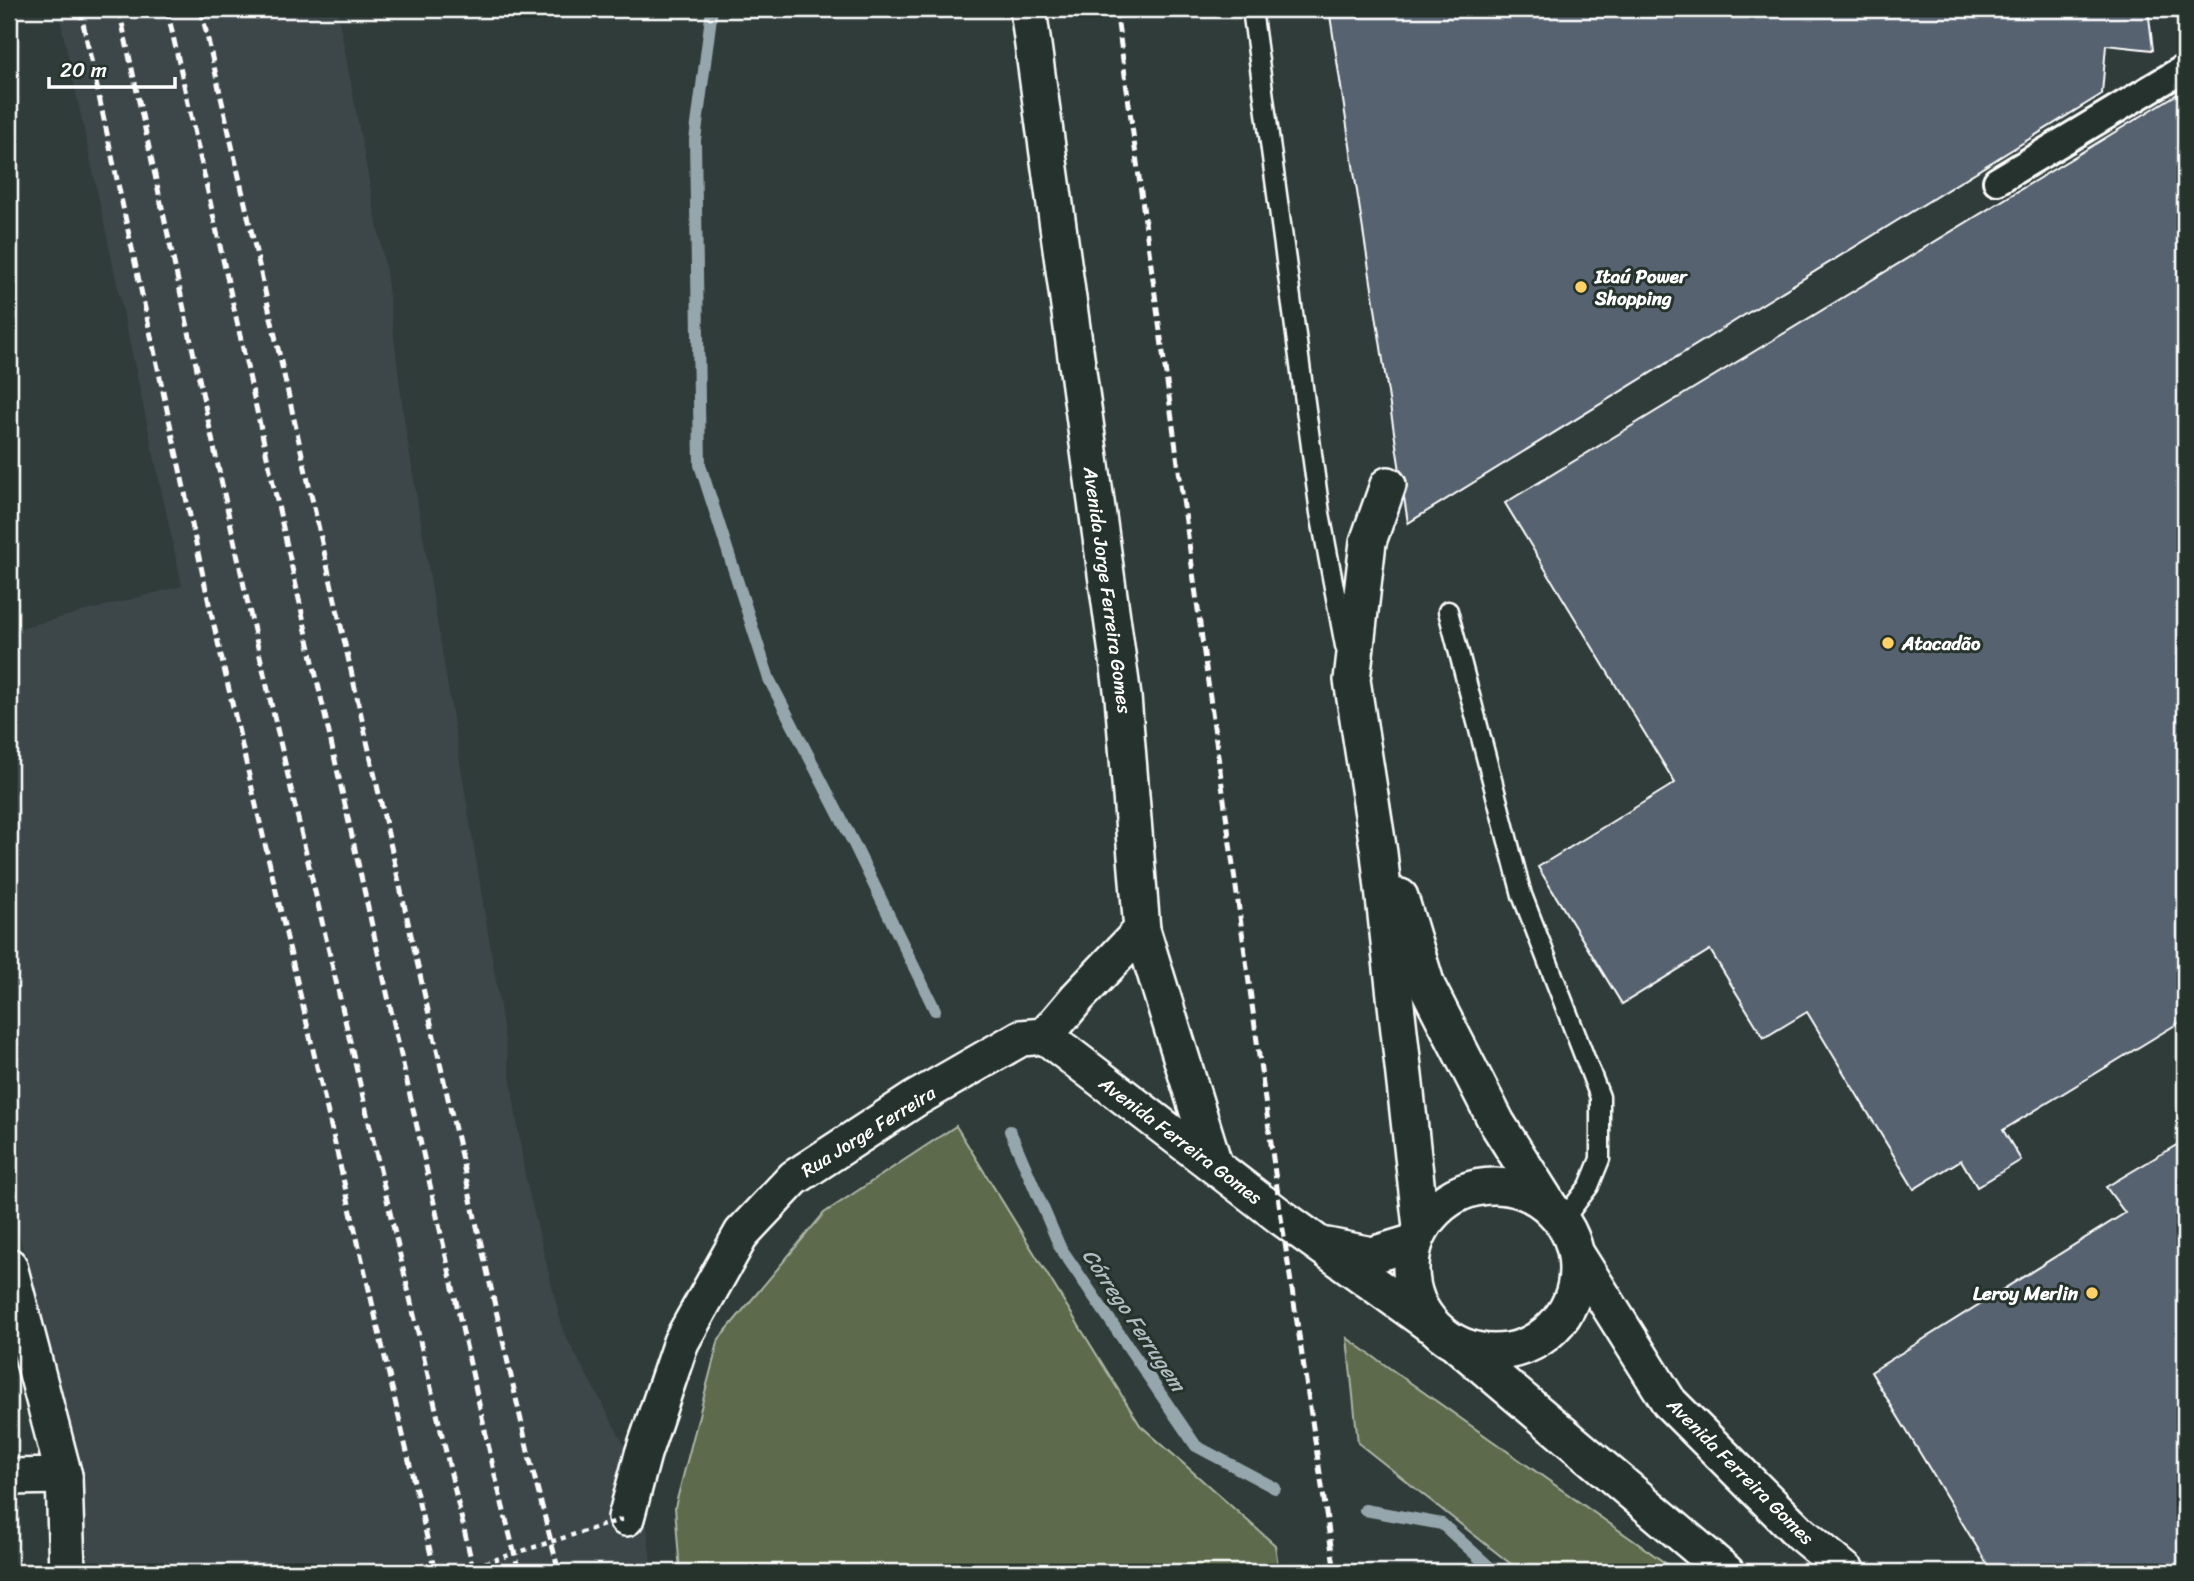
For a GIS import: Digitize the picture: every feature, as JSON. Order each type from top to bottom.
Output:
[{"type":"street","name":"Avenida Jorge Ferreira Gomes","points":[[1028,9],[1123,697],[1142,930],[1214,1164]]},
{"type":"street","points":[[1997,181],[2185,68]]},
{"type":"street","points":[[1379,853],[1399,892],[1427,986],[1497,1123],[1572,1237],[1577,1255],[1578,1278],[1572,1301],[1559,1322],[1542,1337],[1522,1348],[1499,1353],[1475,1350],[1445,1336],[1422,1311],[1413,1289],[1411,1266],[1418,1235],[1379,853],[1352,680],[1368,542],[1388,485]]},
{"type":"street","points":[[1045,1036],[1142,930]]},
{"type":"street","name":"Avenida Ferreira Gomes","points":[[1045,1036],[1318,1244],[1445,1336],[1726,1572]]},
{"type":"street","name":"Rua Jorge Ferreira","points":[[626,1518],[643,1454],[681,1342],[742,1233],[794,1178],[915,1099],[1021,1038],[1045,1036]]},
{"type":"street","points":[[1418,1235],[1436,1208],[1457,1193],[1480,1186],[1505,1186],[1530,1193],[1556,1214]]},
{"type":"street","name":"Avenida Ferreira Gomes","points":[[1318,1244],[1372,1255],[1418,1235]]},
{"type":"street","name":"Avenida Ferreira Gomes","points":[[1577,1255],[1669,1402],[1798,1532],[1847,1572]]},
{"type":"street","points":[[9,1266],[64,1476],[67,1572]]},
{"type":"street","points":[[9,1478],[64,1476]]},
{"type":"lane","points":[[1252,9],[1320,513],[1352,680]]},
{"type":"lane","points":[[1448,611],[1522,895],[1600,1097],[1600,1159],[1589,1186],[1556,1214]]},
{"type":"path","points":[[2153,11],[2167,13],[2168,9]]},
{"type":"path","points":[[456,1572],[626,1518]]},
{"type":"shaded area","points":[[58,9],[337,9],[386,272],[404,419],[499,1000],[525,1176],[563,1331],[627,1450],[647,1527],[652,1572],[85,1572],[80,1492],[9,1190],[9,631],[182,586]]},
{"type":"green space","points":[[956,1126],[1140,1425],[1275,1545],[1279,1572],[680,1572],[675,1507],[719,1339],[824,1213]]},
{"type":"green space","points":[[1347,1338],[1678,1572],[1521,1572],[1358,1443]]},
{"type":"building","name":"Itaú Power Shopping","points":[[1329,9],[2148,9],[2153,50],[2106,45],[2102,94],[1408,523]]},
{"type":"building","name":"Atacadão","points":[[2184,90],[2185,1019],[2003,1130],[2021,1160],[1977,1187],[1961,1160],[1914,1189],[1807,1012],[1764,1038],[1710,950],[1622,1004],[1538,867],[1675,783],[1505,503]]},
{"type":"building","name":"Leroy Merlin","points":[[2185,1140],[2185,1572],[1992,1572],[1871,1372],[2125,1213],[2106,1187]]},
{"type":"waterway","points":[[712,9],[695,140],[700,465],[769,679],[935,1010]]},
{"type":"waterway","name":"Córrego Ferrugem","points":[[1010,1131],[1060,1247],[1196,1446],[1275,1488]]},
{"type":"waterway","name":"Córrego Ferrugem","points":[[1365,1510],[1442,1524],[1495,1572]]},
{"type":"railway","points":[[80,9],[212,617],[435,1572]]},
{"type":"railway","points":[[119,9],[249,609],[474,1572]]},
{"type":"railway","points":[[167,9],[494,1471],[519,1572]]},
{"type":"railway","points":[[201,9],[530,1460],[559,1572]]},
{"type":"railway","points":[[1116,9],[1281,1217],[1335,1572]]},
{"type":"place","name":"Itaú Power Shopping","points":[[1581,287]]},
{"type":"place","name":"Atacadão","points":[[1888,643]]},
{"type":"place","name":"Leroy Merlin","points":[[2092,1293]]}]
